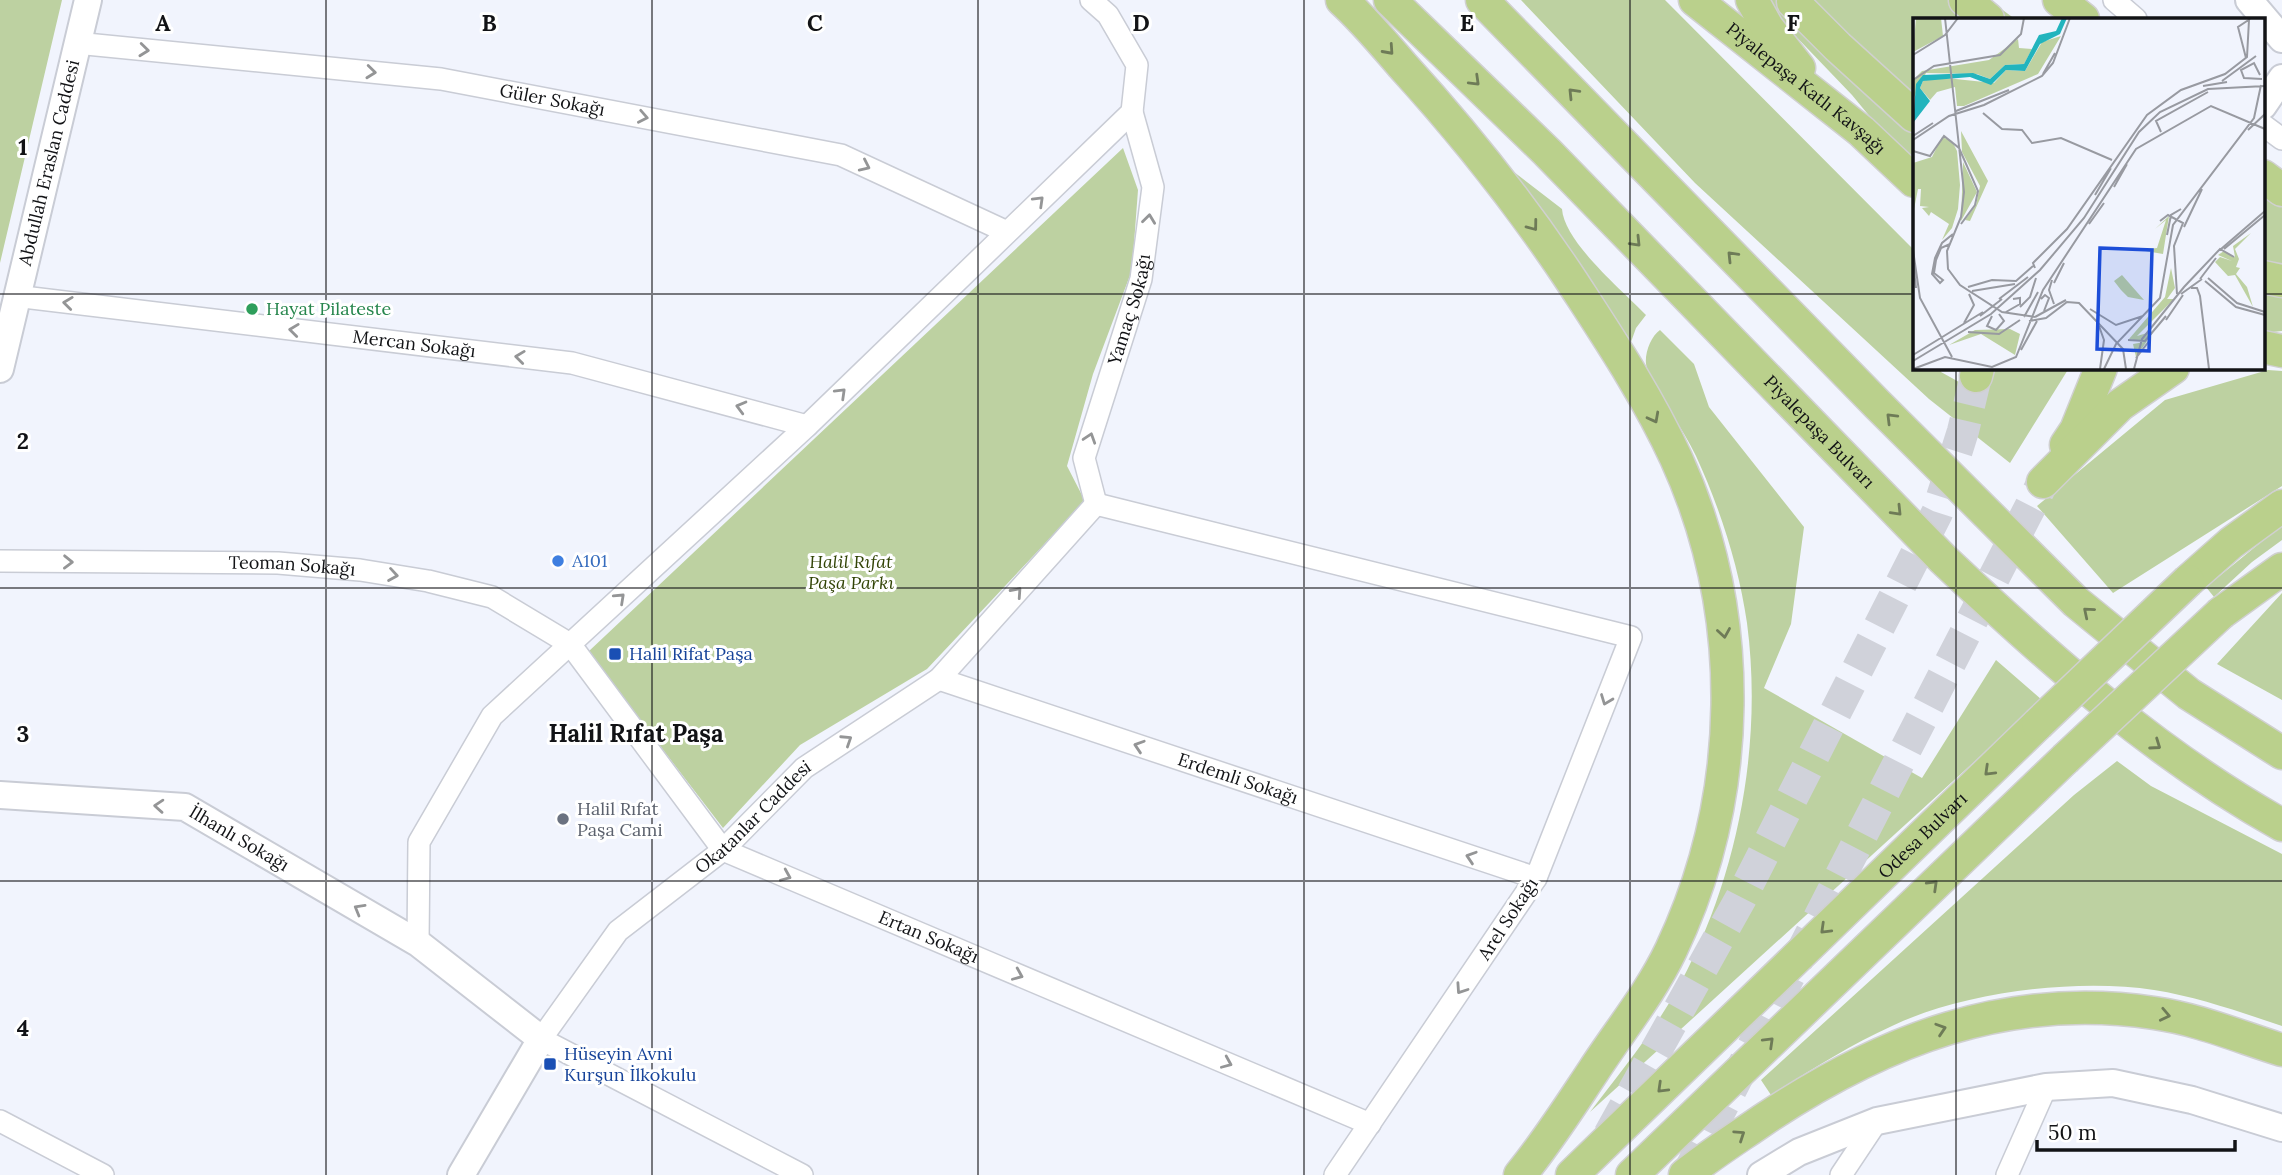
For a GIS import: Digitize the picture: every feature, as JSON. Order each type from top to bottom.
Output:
[{"type":"main road","points":[[1342,0],[1440,106],[1497,178],[1545,241],[1621,356],[1676,458],[1699,518],[1716,580],[1724,631],[1728,694],[1726,750],[1716,816],[1696,890],[1671,951],[1642,1002],[1572,1107],[1520,1175]]},
{"type":"main road","name":"Piyalepaşa Bulvarı","points":[[1391,0],[1548,152],[1943,559],[2001,615],[2137,731],[2194,771],[2282,825]]},
{"type":"main road","points":[[1482,0],[1877,404],[2076,602],[2189,694],[2282,753]]},
{"type":"main road","name":"Piyalepaşa Katlı Kavşağı","points":[[1695,0],[1840,114],[1913,180]]},
{"type":"main road","points":[[1752,0],[1767,27],[1840,114]]},
{"type":"main road","points":[[1965,0],[1987,18]]},
{"type":"main road","points":[[2059,0],[2081,18]]},
{"type":"main road","points":[[1792,1],[1845,38],[1913,97]]},
{"type":"main road","points":[[1792,1],[1913,115]]},
{"type":"main road","points":[[2264,177],[2282,190]]},
{"type":"main road","points":[[2264,276],[2282,281]]},
{"type":"main road","points":[[2264,334],[2282,334]]},
{"type":"main road","points":[[2264,347],[2282,352]]},
{"type":"main road","points":[[2101,369],[2076,430],[2043,482],[2120,405],[2172,369]]},
{"type":"main road","name":"Odesa Bulvarı","points":[[1572,1175],[2188,581],[2231,543],[2282,506]]},
{"type":"main road","points":[[1632,1175],[2221,613],[2282,569]]},
{"type":"main road","points":[[1685,1175],[1781,1109],[1850,1068],[1918,1037],[1982,1017],[2057,1008],[2124,1009],[2204,1024],[2282,1050]]},
{"type":"street","name":"Abdullah Eraslan Caddesi","points":[[0,369],[15,296],[88,0]]},
{"type":"street","points":[[418,943],[419,842],[492,716],[807,426],[1132,112],[1137,65],[1108,15],[1091,0]]},
{"type":"street","points":[[2114,0],[2135,18]]},
{"type":"street","points":[[2249,0],[2282,39]]},
{"type":"street","name":"Güler Sokağı","points":[[76,43],[441,79],[841,155],[1007,232]]},
{"type":"street","points":[[2264,105],[2282,78]]},
{"type":"street","name":"Yamaç Sokağı","points":[[1096,504],[1084,458],[1141,279],[1153,187],[1132,112]]},
{"type":"street","points":[[2264,126],[2282,139]]},
{"type":"street","name":"Mercan Sokağı","points":[[15,296],[572,363],[807,426]]},
{"type":"street","name":"Arel Sokağı","points":[[1096,504],[1630,637],[1536,878],[1335,1175]]},
{"type":"street","name":"Okatanlar Caddesi","points":[[461,1175],[541,1038],[618,931],[723,849],[804,768],[939,679],[1096,504]]},
{"type":"street","name":"Teoman Sokağı","points":[[0,561],[265,563],[360,570],[492,597],[570,644]]},
{"type":"street","points":[[570,644],[723,849]]},
{"type":"street","name":"Erdemli Sokağı","points":[[939,679],[1536,878]]},
{"type":"street","name":"İlhanlı Sokağı","points":[[0,795],[185,807],[418,943],[541,1038]]},
{"type":"street","name":"Ertan Sokağı","points":[[723,849],[1370,1124]]},
{"type":"street","points":[[541,1038],[802,1175]]},
{"type":"street","points":[[1761,1175],[1799,1152],[1877,1121],[2046,1087],[2113,1083],[2192,1100],[2282,1128]]},
{"type":"street","points":[[2007,1175],[2046,1087]]},
{"type":"street","points":[[0,1121],[103,1175]]},
{"type":"street","points":[[1841,1175],[1877,1121]]},
{"type":"green space","points":[[0,0],[62,0],[0,263]]},
{"type":"green space","points":[[1521,0],[1665,0],[1913,249],[1913,369],[1940,369],[1941,372],[1977,392],[1980,369],[2068,369],[2010,463],[1929,399],[1695,183]]},
{"type":"green space","points":[[1761,0],[1989,0],[2014,18],[1913,18],[1913,169],[1852,95]]},
{"type":"green space","name":"Halil Rıfat Paşa Parkı","points":[[1123,148],[1138,190],[1132,270],[1093,374],[1067,466],[1085,501],[927,669],[800,745],[723,828],[588,652]]},
{"type":"green space","points":[[1514,172],[1562,209],[1565,222],[1583,251],[1646,315],[1636,328],[1631,342],[1577,259]]},
{"type":"green space","points":[[2264,195],[2282,207],[2282,331],[2264,333]]},
{"type":"green space","points":[[1660,330],[1694,364],[1709,407],[1804,527],[1791,624],[1764,688],[1922,778],[1996,660],[2042,700],[1590,1112],[1661,1016],[1701,941],[1718,898],[1731,853],[1748,762],[1751,669],[1747,623],[1739,581],[1728,538],[1705,476],[1647,368],[1648,348]]},
{"type":"green space","points":[[2268,370],[2282,371],[2282,486],[2113,593],[2037,506],[2165,400]]},
{"type":"green space","points":[[2282,525],[2282,540],[2252,562],[2214,597],[2206,587]]},
{"type":"green space","points":[[2282,593],[2282,700],[2217,664]]},
{"type":"green space","points":[[2117,761],[2151,786],[2282,854],[2282,1026],[2203,1001],[2154,990],[2090,986],[2020,991],[1952,1004],[1920,1014],[1846,1050],[1771,1095],[1761,1080],[2074,795]]},
{"type":"tunnel","points":[[1609,1135],[1741,898],[1937,513],[1963,431],[1976,376]]},
{"type":"tunnel","points":[[1687,1175],[2043,482]]},
{"type":"place","name":"Hayat Pilateste","points":[[252,309]]},
{"type":"place","name":"A101","points":[[558,561]]},
{"type":"place","name":"Halil Rifat Paşa","points":[[615,654]]},
{"type":"place","name":"Halil Rıfat Paşa Cami","points":[[563,819]]},
{"type":"place","name":"Hüseyin Avni Kurşun İlkokulu","points":[[550,1064]]},
{"type":"district","name":"Halil Rıfat Paşa","points":[[636,734]]}]
